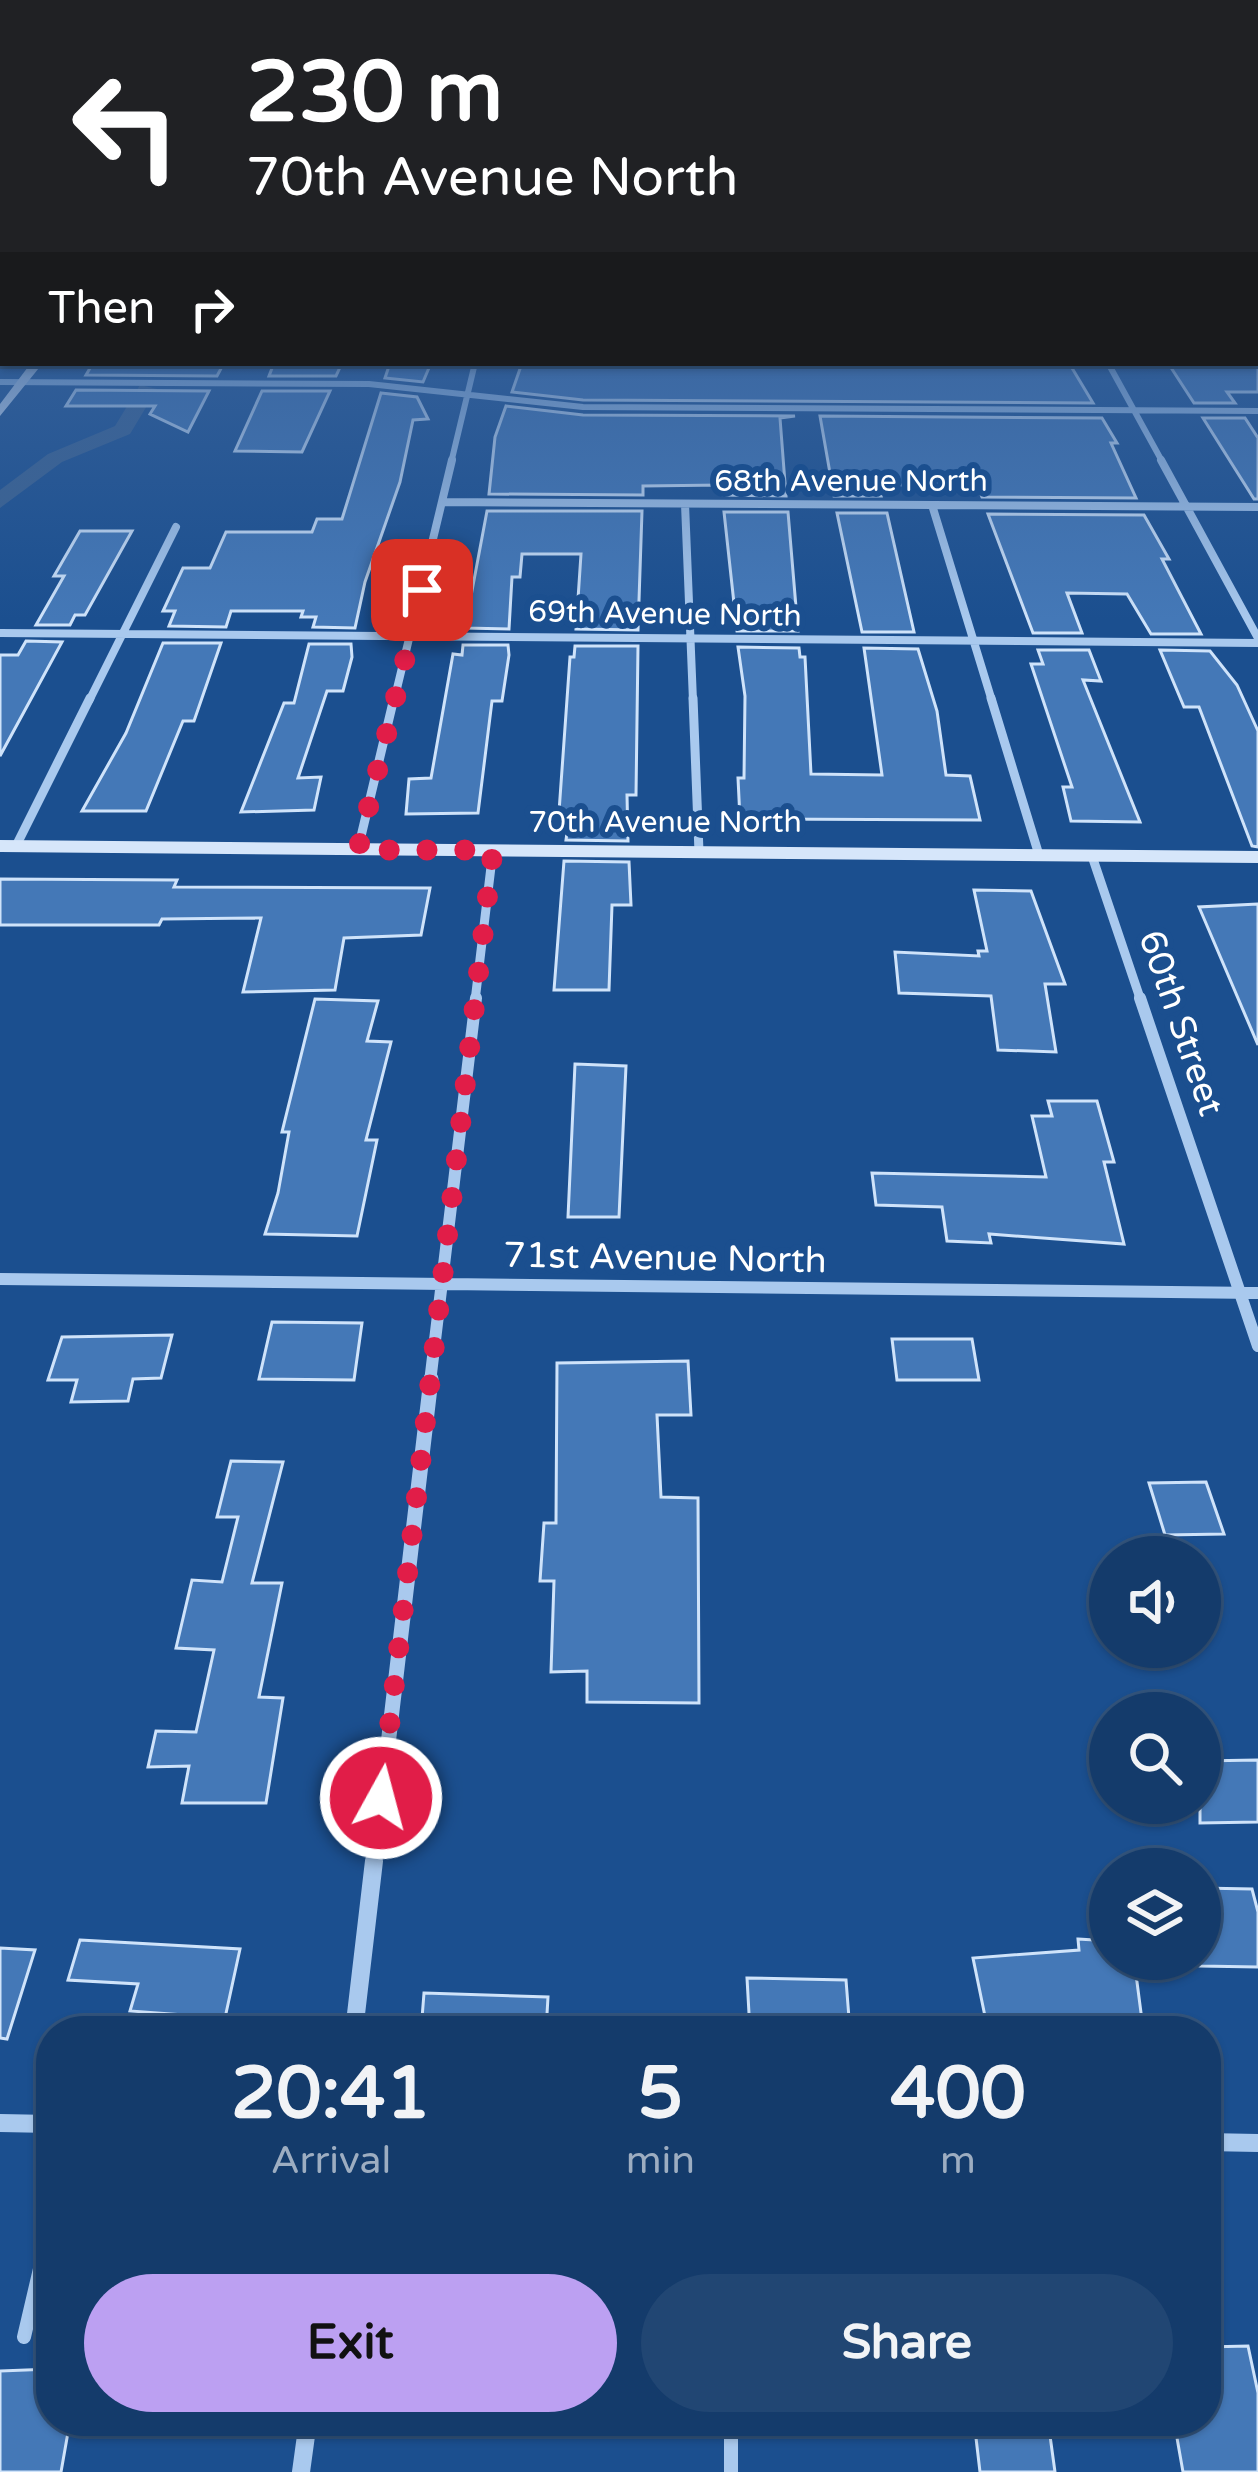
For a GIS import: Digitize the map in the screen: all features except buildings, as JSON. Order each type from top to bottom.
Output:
[{"type":"street","points":[[410,389],[584,407],[1258,410]]},
{"type":"street","points":[[358,850],[470,389]]},
{"type":"street","points":[[1123,389],[1258,641]]},
{"type":"street","name":"68th Avenue North","points":[[444,502],[1258,507]]},
{"type":"street","points":[[685,504],[698,852]]},
{"type":"street","points":[[932,505],[1039,855]]},
{"type":"street","points":[[8,846],[176,527]]},
{"type":"street","name":"69th Avenue North","points":[[0,633],[1258,641]]},
{"type":"street","name":"70th Avenue North","points":[[8,846],[1258,857]]},
{"type":"street","points":[[356,2016],[493,850]]},
{"type":"street","name":"60th Street","points":[[1092,856],[1258,1346]]},
{"type":"street","name":"71st Avenue North","points":[[0,1279],[1258,1293]]},
{"type":"street","points":[[0,2123],[36,2124]]},
{"type":"street","points":[[1221,2142],[1258,2143]]},
{"type":"street","points":[[302,2472],[306,2436]]},
{"type":"lane","points":[[24,2338],[36,2286]]},
{"type":"lane","points":[[731,2436],[731,2472]]},
{"type":"waterway","points":[[0,501],[55,458],[123,430],[147,389]]},
{"type":"route","points":[[381,1798],[493,850],[358,850],[422,590]]}]
